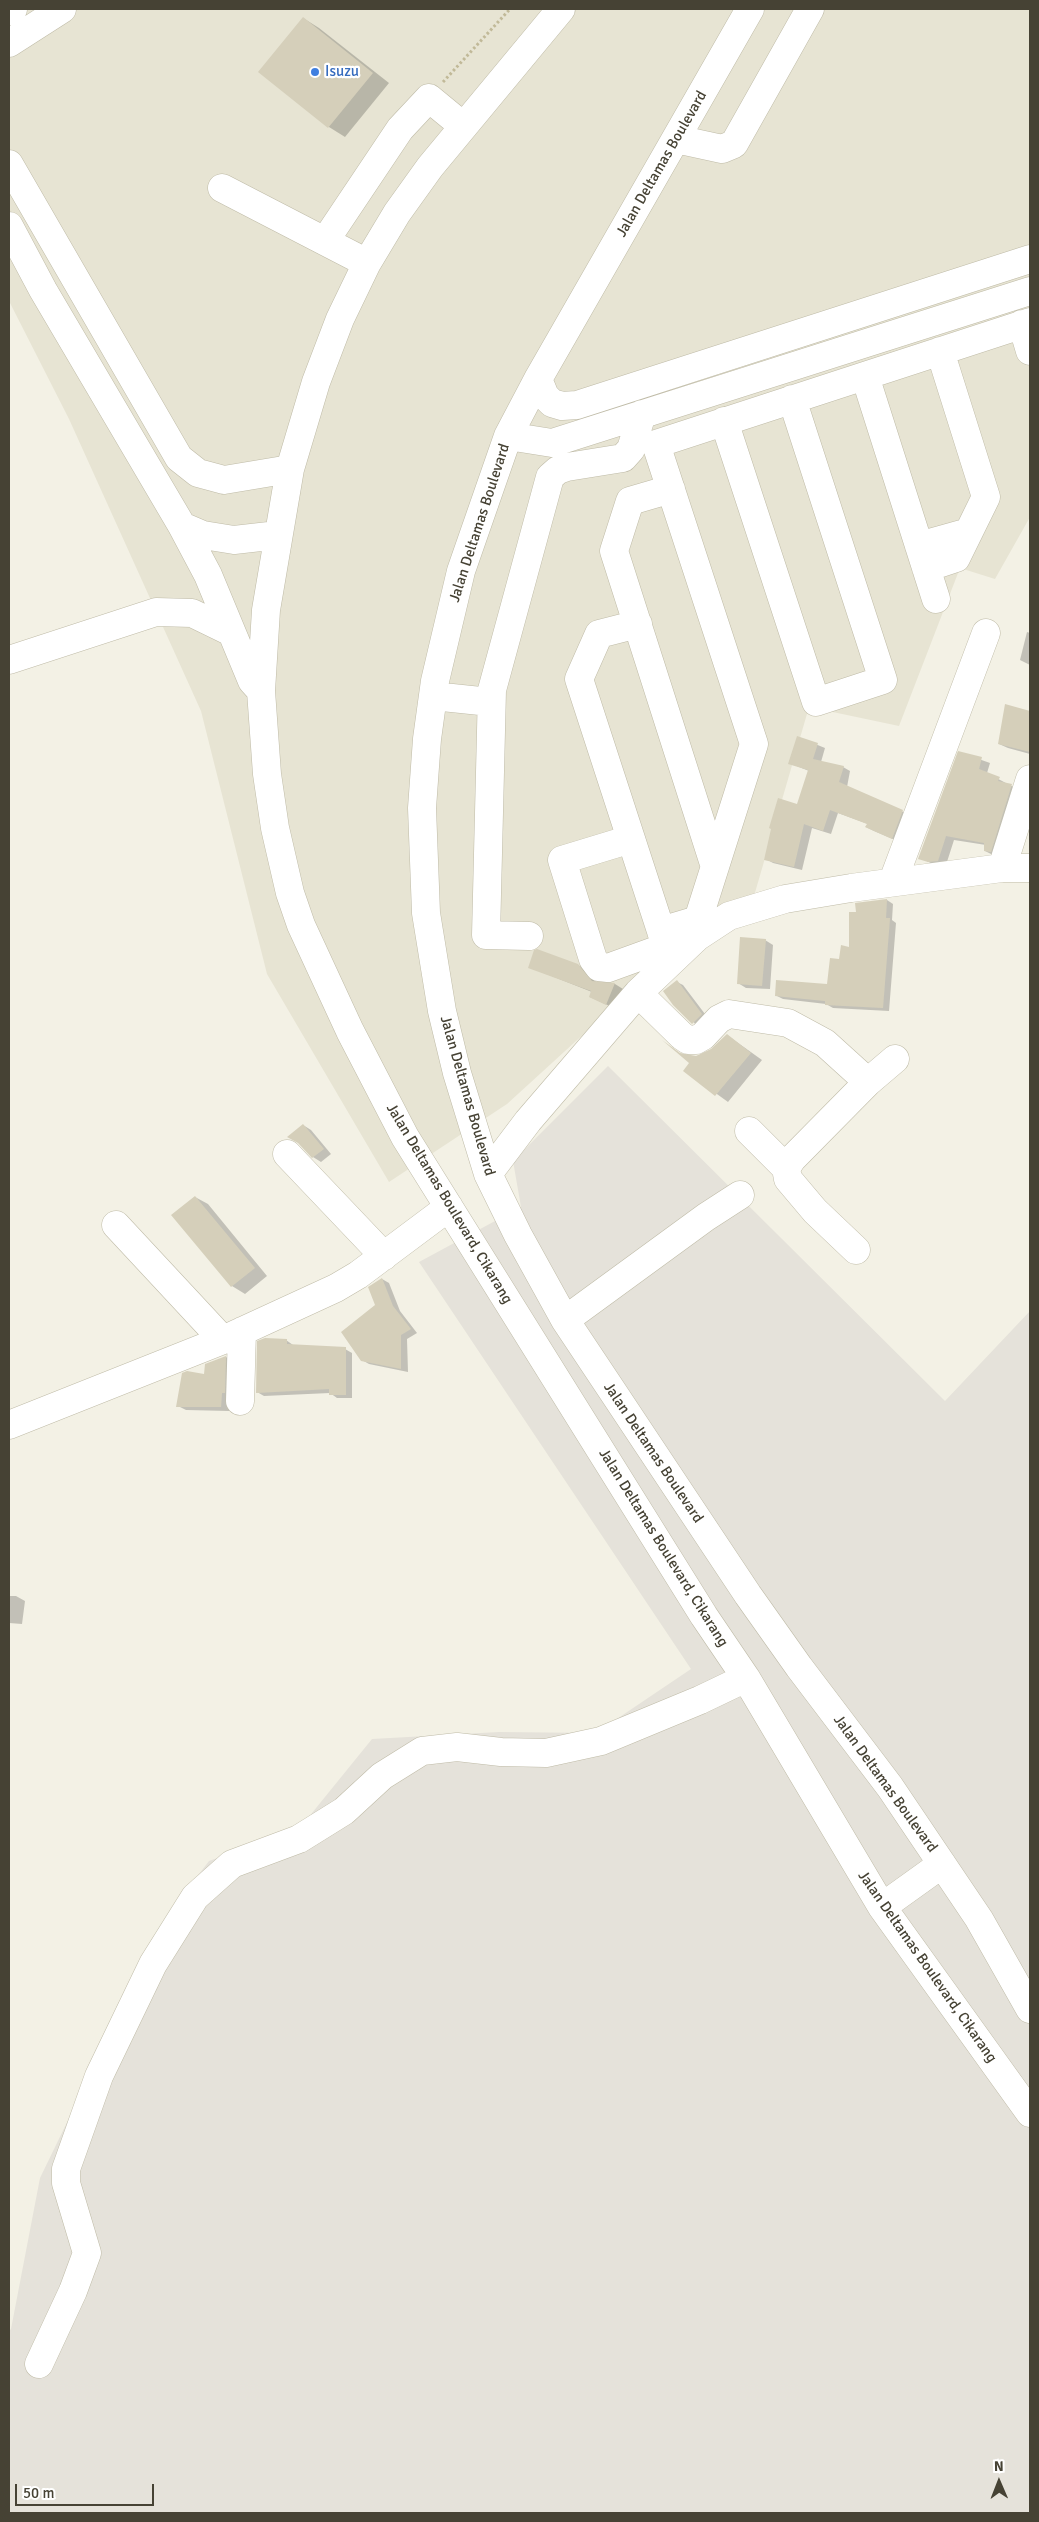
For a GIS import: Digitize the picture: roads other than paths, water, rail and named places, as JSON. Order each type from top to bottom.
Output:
[{"type":"street","points":[[9,43],[62,9]]},
{"type":"street","name":"Jalan Deltamas Boulevard, Cikarang","points":[[561,9],[463,126],[402,206],[367,263],[340,319],[316,382],[290,469],[266,610],[261,691],[267,774],[275,828],[290,893],[301,925],[350,1031],[405,1137],[704,1616],[746,1678],[882,1907],[1030,2114]]},
{"type":"street","name":"Jalan Deltamas Boulevard","points":[[750,9],[538,379],[508,436],[461,571],[434,687],[427,739],[422,808],[426,913],[442,1011],[457,1073],[488,1174],[518,1235],[565,1320],[753,1603],[890,1787],[942,1864],[978,1919],[1030,2009]]},
{"type":"street","points":[[676,139],[722,149],[734,144],[810,9]]},
{"type":"street","points":[[325,242],[400,129],[429,98],[463,126]]},
{"type":"street","points":[[9,164],[179,458],[198,473],[224,480],[290,469]]},
{"type":"street","points":[[222,188],[367,263]]},
{"type":"street","points":[[9,226],[43,290],[182,526],[208,575],[252,680],[261,691]]},
{"type":"street","points":[[538,379],[545,396],[552,403],[562,406],[577,405],[1030,258]]},
{"type":"street","points":[[508,436],[552,443],[1030,291]]},
{"type":"street","points":[[832,323],[840,351]]},
{"type":"street","points":[[661,931],[698,920],[754,744],[656,444],[1026,323],[1030,351]]},
{"type":"street","points":[[923,557],[969,532],[986,498],[940,351]]},
{"type":"street","points":[[865,376],[936,599]]},
{"type":"street","points":[[724,421],[816,702],[883,680],[792,399]]},
{"type":"street","points":[[529,936],[486,935],[491,696],[550,477],[558,470],[567,467],[622,458],[631,450],[642,414]]},
{"type":"street","points":[[670,489],[630,501],[614,551],[715,867]]},
{"type":"street","points":[[182,526],[203,536],[234,540],[278,535]]},
{"type":"street","points":[[9,660],[156,612],[192,613],[230,631]]},
{"type":"street","points":[[631,839],[562,860],[593,959],[599,967],[608,968],[666,947],[661,931],[579,679],[599,634],[638,624]]},
{"type":"street","points":[[893,881],[986,633]]},
{"type":"street","points":[[434,687],[491,696]]},
{"type":"street","points":[[1002,868],[1030,779]]},
{"type":"street","points":[[698,810],[738,796]]},
{"type":"street","points":[[488,1174],[523,1128],[638,993],[697,937],[729,916],[786,899],[893,881],[1002,868],[1030,868]]},
{"type":"street","points":[[638,993],[688,1040],[696,1040],[719,1019],[729,1014],[788,1023],[825,1043],[868,1082]]},
{"type":"street","points":[[786,1168],[792,1159],[868,1082],[895,1059]]},
{"type":"street","points":[[472,1123],[523,1128]]},
{"type":"street","points":[[749,1131],[786,1168],[788,1179],[815,1211],[856,1250]]},
{"type":"street","points":[[287,1154],[384,1256]]},
{"type":"street","points":[[565,1320],[706,1217],[740,1195]]},
{"type":"street","points":[[9,1425],[233,1336],[336,1288],[384,1256],[449,1207]]},
{"type":"street","points":[[116,1225],[233,1336],[240,1401]]},
{"type":"street","points":[[39,2364],[73,2291],[88,2253],[66,2183],[66,2169],[103,2068],[153,1964],[195,1897],[232,1864],[299,1839],[344,1811],[382,1776],[422,1751],[457,1747],[501,1752],[546,1752],[601,1741],[700,1700],[746,1678]]},
{"type":"street","points":[[882,1907],[942,1864]]},
{"type":"place","name":"Isuzu","points":[[315,72]]}]
